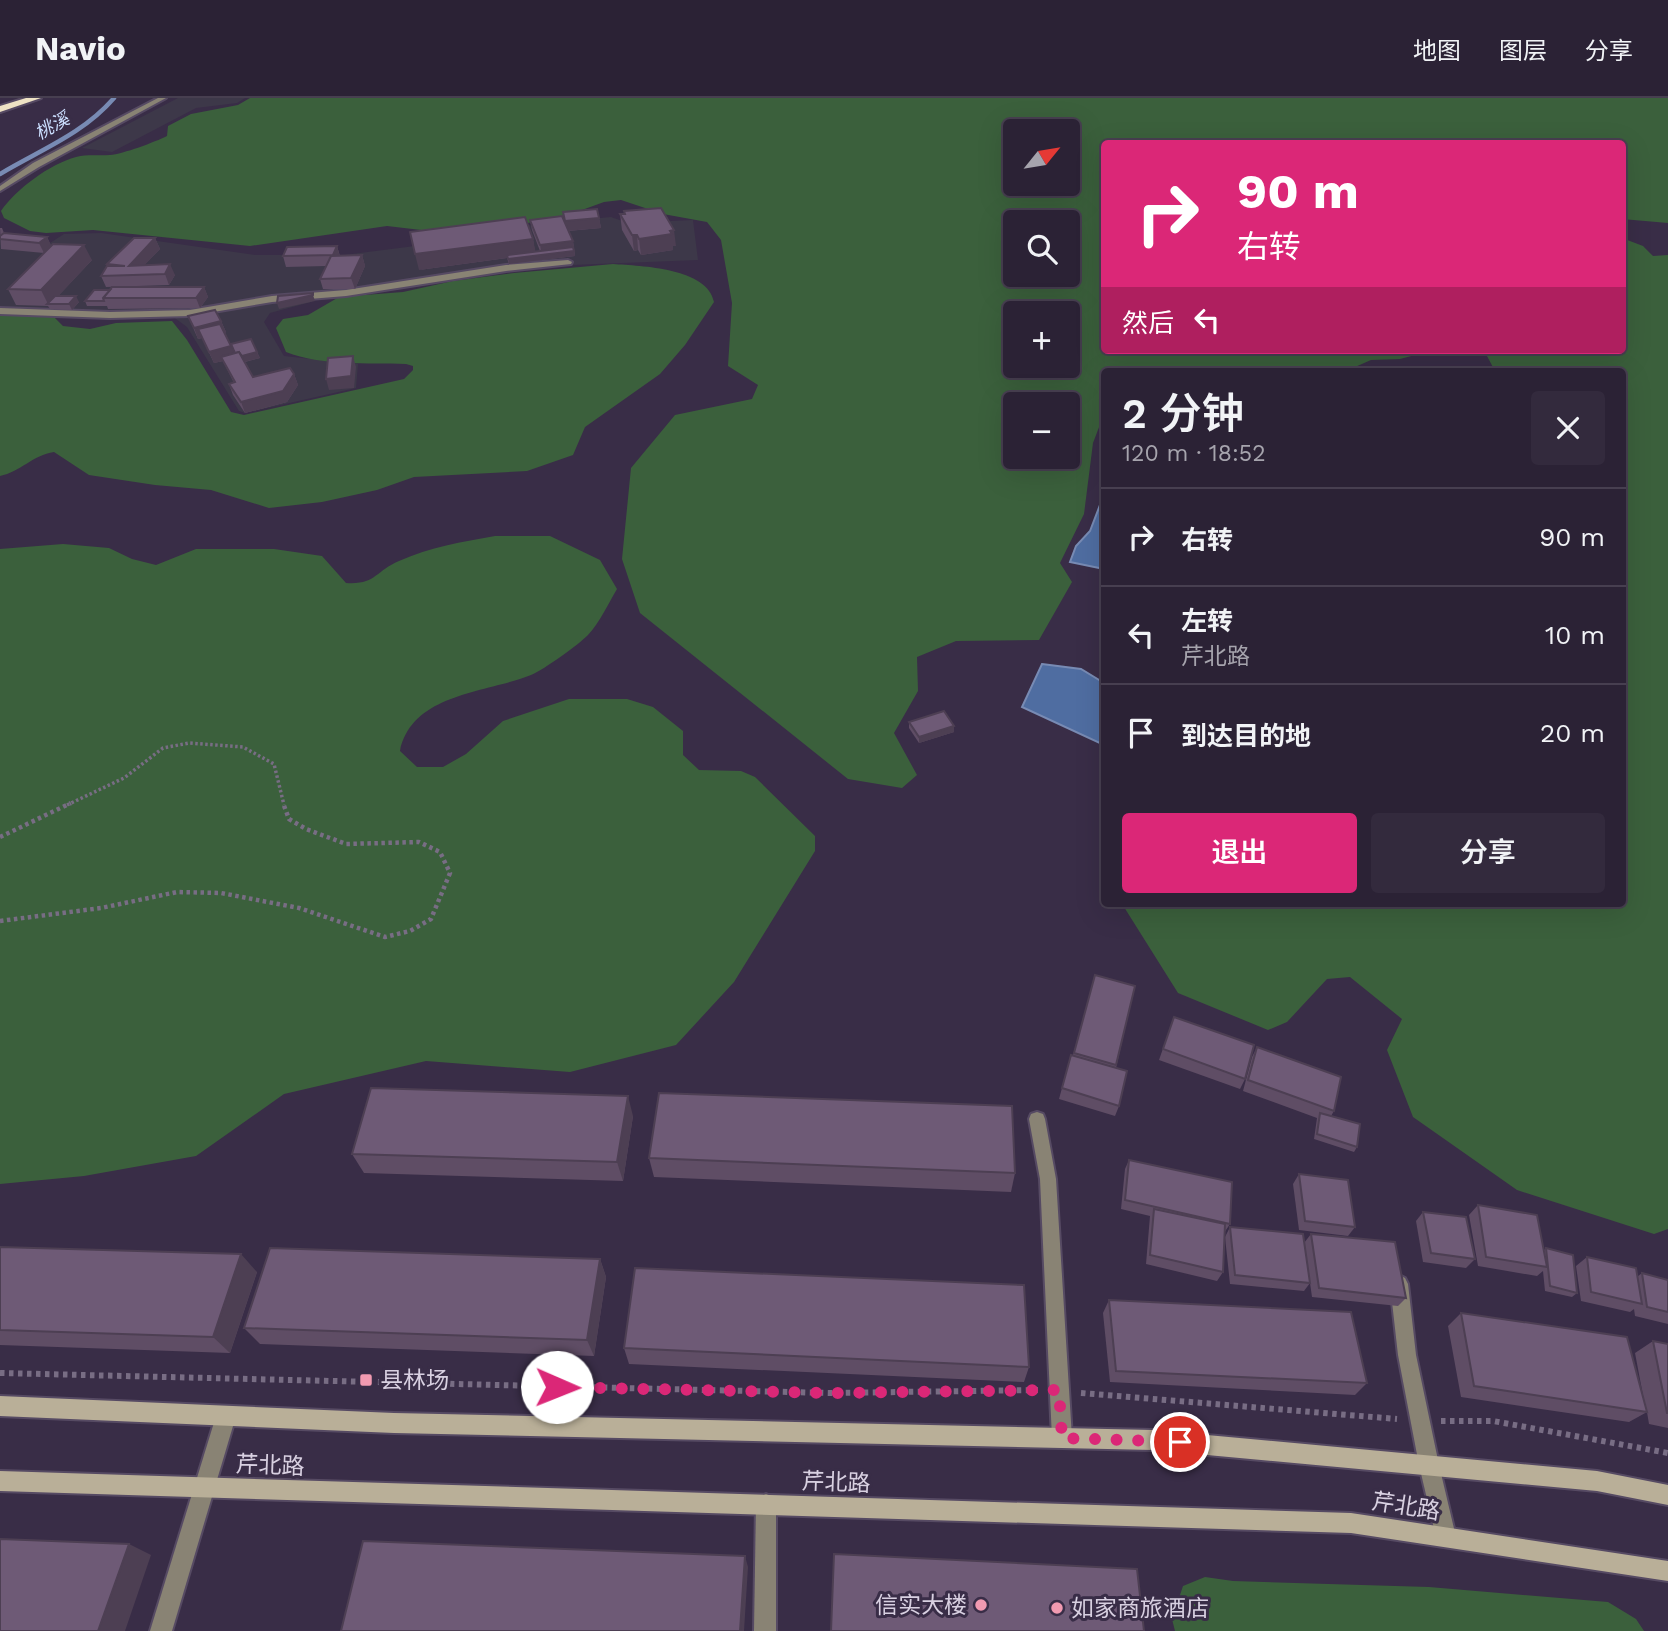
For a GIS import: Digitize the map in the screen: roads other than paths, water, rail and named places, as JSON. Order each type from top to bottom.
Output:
[{"type":"highway","points":[[0,109],[36,98]]},
{"type":"main road","name":"芹北路","points":[[0,1406],[394,1423],[1153,1440],[1597,1480],[1668,1495]]},
{"type":"main road","name":"芹北路","points":[[0,1481],[1351,1523],[1668,1571]]},
{"type":"street","points":[[0,189],[36,165],[163,98]]},
{"type":"street","points":[[0,311],[110,315],[190,313],[272,299],[346,293],[493,270],[568,262]]},
{"type":"street","points":[[1037,1119],[1048,1179],[1062,1438]]},
{"type":"street","points":[[1398,1273],[1407,1355],[1446,1537]]},
{"type":"street","points":[[161,1631],[226,1416]]},
{"type":"street","points":[[765,1631],[766,1504]]},
{"type":"water","points":[[1101,505],[1101,568],[1070,562],[1076,546],[1090,531]]},
{"type":"water","points":[[1042,664],[1081,669],[1101,681],[1101,744],[1022,707]]},
{"type":"waterway","name":"桃溪","points":[[0,174],[75,132],[114,98]]},
{"type":"place","name":"县林场","points":[[366,1380]]},
{"type":"place","name":"信实大楼","points":[[981,1605]]},
{"type":"place","name":"如家商旅酒店","points":[[1057,1608]]}]
